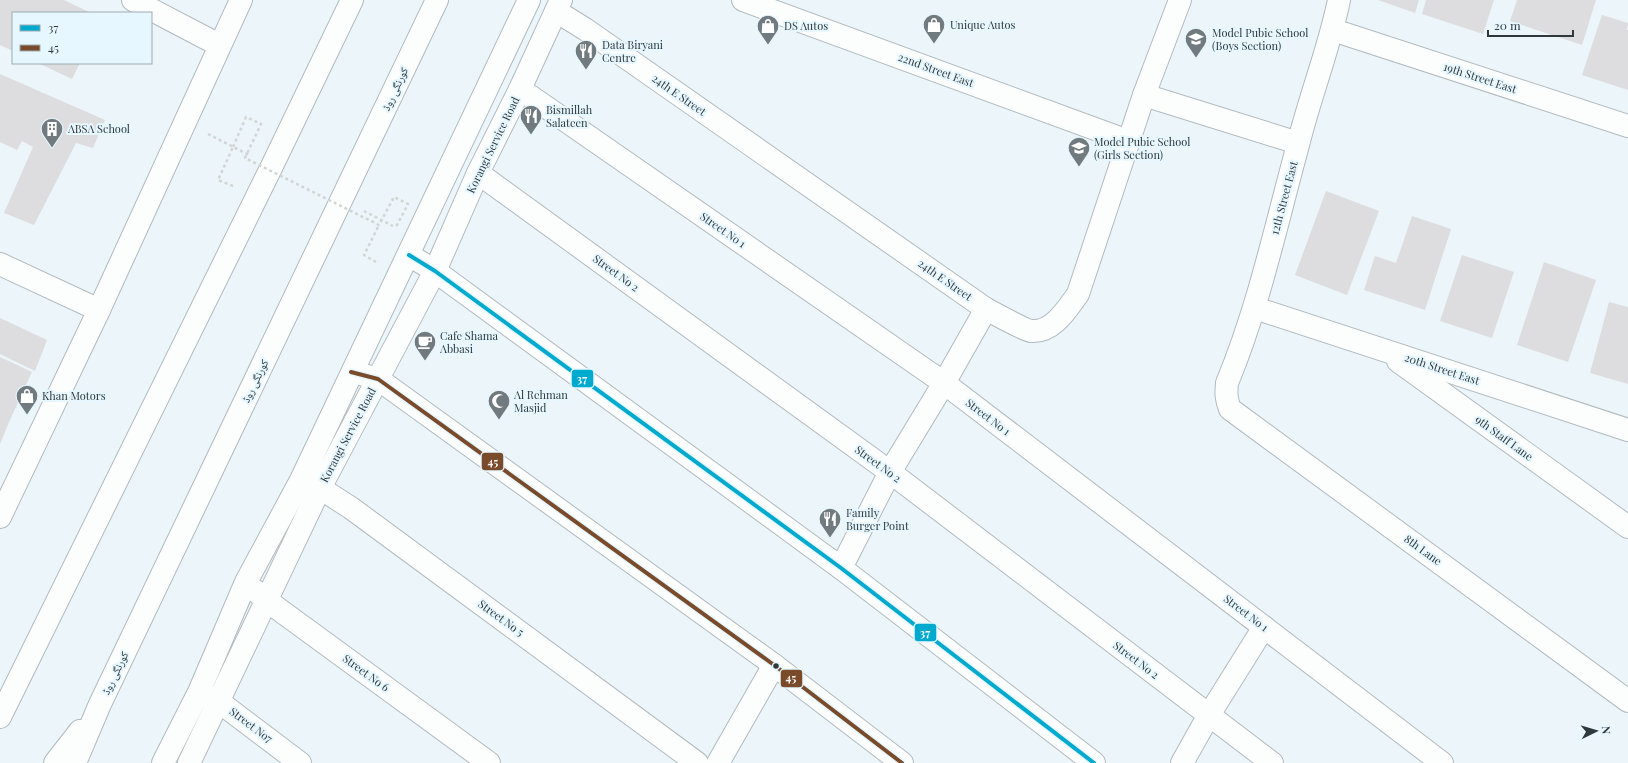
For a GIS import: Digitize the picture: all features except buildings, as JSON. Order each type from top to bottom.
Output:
[{"type":"street","points":[[132,0],[220,45]]},
{"type":"street","points":[[0,517],[100,310],[184,122],[241,0]]},
{"type":"street","points":[[0,717],[272,166],[352,0]]},
{"type":"street","name":"کورنگی روڈ","points":[[75,763],[100,704],[437,0]]},
{"type":"street","points":[[163,763],[199,692],[246,582],[311,484],[352,372],[530,0]]},
{"type":"street","name":"22nd Street East","points":[[743,0],[1128,141]]},
{"type":"street","name":"24th E Street","points":[[558,6],[585,29],[986,308],[1030,331],[1047,328],[1064,313],[1078,294],[1128,141],[1180,0]]},
{"type":"street","name":"12th Street East","points":[[1225,395],[1227,383],[1255,308],[1298,143],[1333,30],[1339,0]]},
{"type":"street","name":"Korangi Service Road","points":[[189,763],[266,600],[311,484],[378,379],[435,271],[478,173],[520,89],[558,6]]},
{"type":"street","name":"19th Street East","points":[[1333,30],[1628,126]]},
{"type":"street","name":"Street No 1","points":[[520,89],[944,383],[1442,763]]},
{"type":"street","points":[[1144,95],[1298,143]]},
{"type":"street","name":"Street No 2","points":[[478,173],[890,472],[1272,763]]},
{"type":"street","points":[[412,246],[435,271],[841,568],[1094,763]]},
{"type":"street","points":[[0,264],[100,310]]},
{"type":"street","points":[[841,568],[890,472],[944,383],[986,308]]},
{"type":"street","name":"20th Street East","points":[[1255,308],[1628,430]]},
{"type":"street","name":"9th Staff Lane","points":[[1381,348],[1628,528]]},
{"type":"street","points":[[352,372],[378,379],[774,665],[902,763]]},
{"type":"street","name":"8th Lane","points":[[1225,395],[1230,409],[1628,701]]},
{"type":"street","name":"Street No 5","points":[[311,484],[352,508],[697,763]]},
{"type":"street","name":"Street No 6","points":[[246,582],[266,600],[489,763]]},
{"type":"street","points":[[1182,763],[1209,715],[1264,627]]},
{"type":"street","points":[[718,763],[774,665]]},
{"type":"street","name":"Street No7","points":[[199,692],[218,701],[300,763]]},
{"type":"street","points":[[55,763],[100,704]]},
{"type":"path","points":[[236,179],[233,186],[218,180],[246,117],[260,124],[242,165]]},
{"type":"path","points":[[184,122],[272,166]]},
{"type":"path","points":[[245,158],[379,225]]},
{"type":"path","points":[[378,263],[364,255],[394,197],[408,204],[396,227]]},
{"type":"path","points":[[342,200],[396,227],[412,246]]},
{"type":"transit line","name":"37","points":[[409,255],[435,271],[841,568],[1094,763]]},
{"type":"transit line","name":"45","points":[[351,372],[378,379],[774,665],[902,763]]},
{"type":"place","name":"Unique Autos","points":[[934,44]]},
{"type":"place","name":"DS Autos","points":[[768,46]]},
{"type":"place","name":"Model Pubic School (Boys Section)","points":[[1196,58]]},
{"type":"place","name":"Data Biryani Centre","points":[[586,70]]},
{"type":"place","name":"Bismillah Salateen","points":[[531,136]]},
{"type":"place","name":"ABSA School","points":[[52,148]]},
{"type":"place","name":"Model Pubic School (Girls Section)","points":[[1079,168]]},
{"type":"place","name":"Cafe Shama Abbasi","points":[[425,362]]},
{"type":"place","name":"Khan Motors","points":[[27,416]]},
{"type":"place","name":"Al Rehman Masjid","points":[[499,420]]},
{"type":"place","name":"Family Burger Point","points":[[830,538]]}]
